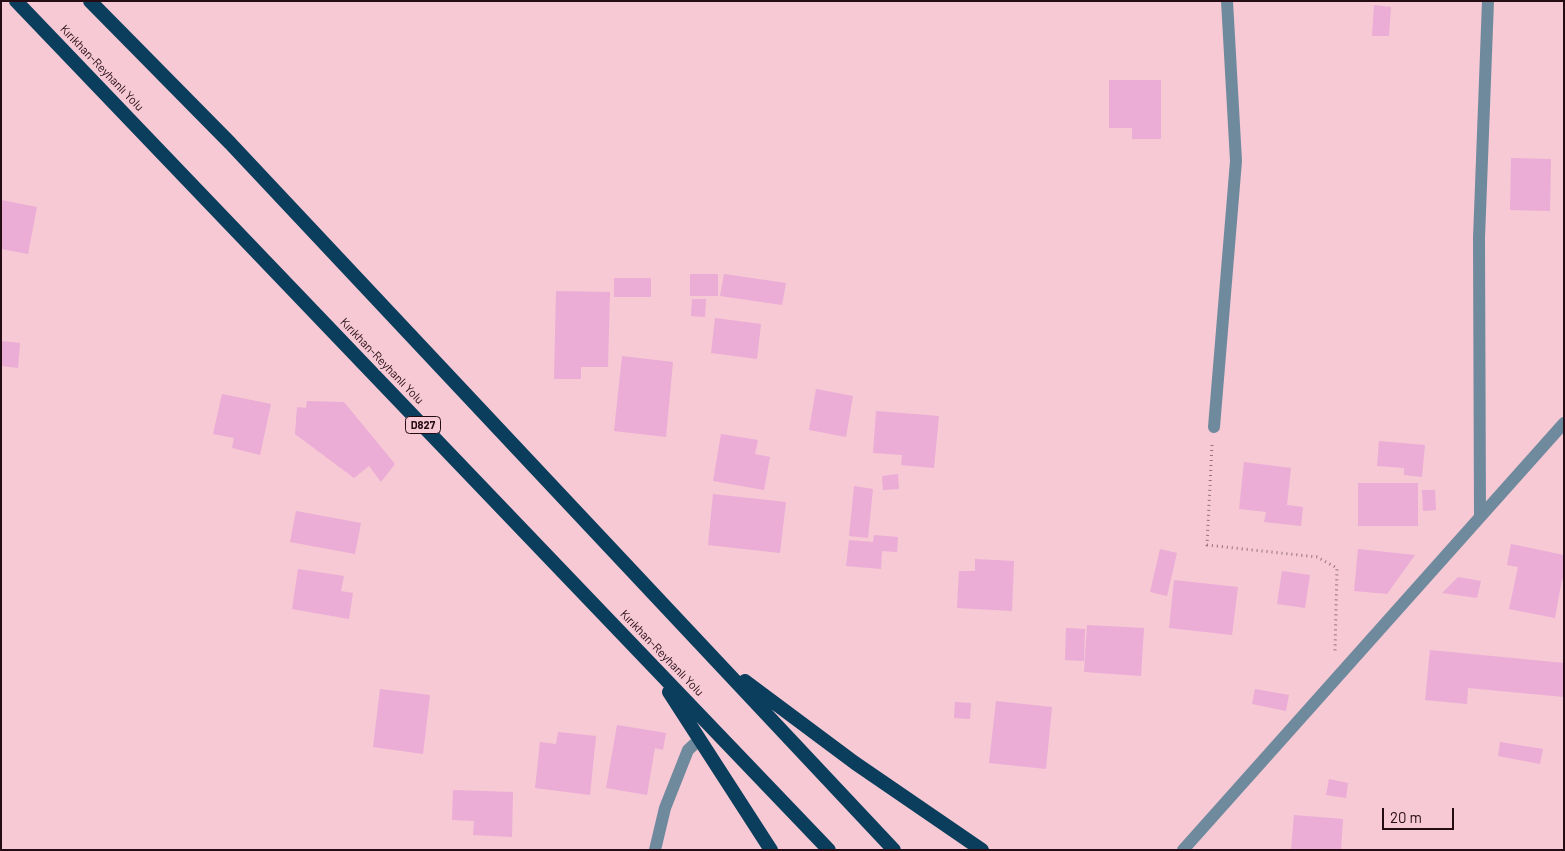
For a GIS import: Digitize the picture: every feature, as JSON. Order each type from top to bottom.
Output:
[{"type":"highway","name":"Kırıkhan-Reyhanlı Yolu","points":[[16,1],[829,850]]},
{"type":"highway","points":[[90,1],[230,143],[894,850]]},
{"type":"highway","points":[[713,656],[855,763],[982,850]]},
{"type":"highway","points":[[651,664],[771,850]]},
{"type":"street","points":[[1214,427],[1236,161],[1227,1]]},
{"type":"street","points":[[1480,516],[1479,238],[1488,1]]},
{"type":"street","points":[[1183,850],[1564,423]]},
{"type":"street","points":[[655,850],[665,808],[688,750],[700,739]]},
{"type":"path","points":[[1214,427],[1207,544],[1317,557],[1337,568],[1335,679]]},
{"type":"building","points":[[1374,5],[1391,7],[1389,36],[1372,36]]},
{"type":"building","points":[[1109,80],[1161,80],[1161,139],[1132,139],[1132,128],[1109,128]]},
{"type":"building","points":[[1511,158],[1551,159],[1550,211],[1510,210]]},
{"type":"building","points":[[1,200],[37,207],[28,254],[1,249]]},
{"type":"building","points":[[690,274],[718,274],[718,296],[690,296]]},
{"type":"building","points":[[724,274],[786,283],[782,305],[720,296]]},
{"type":"building","points":[[614,278],[651,278],[651,297],[614,297]]},
{"type":"building","points":[[556,291],[610,292],[608,367],[581,367],[581,379],[554,379]]},
{"type":"building","points":[[692,299],[706,299],[705,317],[691,316]]},
{"type":"building","points":[[715,318],[761,324],[757,359],[711,353]]},
{"type":"building","points":[[1,341],[20,343],[18,368],[1,366]]},
{"type":"building","points":[[622,356],[673,362],[666,437],[614,431]]},
{"type":"building","points":[[816,389],[853,396],[846,437],[809,430]]},
{"type":"building","points":[[222,394],[271,404],[260,455],[232,448],[234,438],[213,434]]},
{"type":"building","points":[[307,401],[344,402],[395,464],[381,482],[369,466],[354,478],[295,434],[297,407],[306,408]]},
{"type":"building","points":[[876,411],[939,416],[934,468],[901,465],[902,455],[873,453]]},
{"type":"building","points":[[721,434],[758,440],[755,454],[770,457],[764,490],[713,481]]},
{"type":"building","points":[[1379,441],[1425,445],[1422,477],[1404,475],[1404,468],[1377,466]]},
{"type":"building","points":[[1244,462],[1291,468],[1287,505],[1303,507],[1301,526],[1264,522],[1266,512],[1239,509]]},
{"type":"building","points":[[898,474],[899,489],[883,490],[882,476]]},
{"type":"building","points":[[1358,483],[1418,483],[1418,526],[1358,526]]},
{"type":"building","points":[[854,486],[873,489],[868,538],[849,536]]},
{"type":"building","points":[[1422,490],[1435,490],[1436,510],[1423,511]]},
{"type":"building","points":[[713,494],[786,502],[780,553],[708,545]]},
{"type":"building","points":[[296,511],[361,523],[355,554],[290,542]]},
{"type":"building","points":[[874,535],[898,537],[897,552],[882,551],[881,569],[846,566],[849,540],[873,542]]},
{"type":"building","points":[[1511,544],[1564,555],[1564,579],[1562,579],[1555,618],[1509,609],[1518,567],[1507,565]]},
{"type":"building","points":[[1160,549],[1177,553],[1167,596],[1150,592]]},
{"type":"building","points":[[1358,549],[1415,555],[1387,594],[1354,591]]},
{"type":"building","points":[[975,559],[1014,561],[1012,611],[957,608],[959,571],[975,571]]},
{"type":"building","points":[[298,569],[344,576],[341,591],[353,593],[349,619],[292,609]]},
{"type":"building","points":[[1282,571],[1310,575],[1305,608],[1277,604]]},
{"type":"building","points":[[1458,577],[1481,581],[1477,598],[1442,593]]},
{"type":"building","points":[[1174,580],[1238,587],[1232,635],[1169,628]]},
{"type":"building","points":[[1087,625],[1144,628],[1141,676],[1084,672]]},
{"type":"building","points":[[1066,628],[1085,629],[1084,661],[1065,660]]},
{"type":"building","points":[[1430,650],[1564,663],[1564,697],[1468,688],[1467,704],[1425,700]]},
{"type":"building","points":[[380,689],[430,695],[423,754],[373,747]]},
{"type":"building","points":[[1255,689],[1289,695],[1286,711],[1252,704]]},
{"type":"building","points":[[996,701],[1052,707],[1046,769],[989,763]]},
{"type":"building","points":[[955,702],[971,703],[970,719],[954,718]]},
{"type":"building","points":[[617,725],[666,733],[663,750],[655,748],[647,795],[606,788]]},
{"type":"building","points":[[558,732],[596,736],[590,795],[535,788],[540,742],[556,744]]},
{"type":"building","points":[[1500,742],[1543,749],[1540,764],[1498,756]]},
{"type":"building","points":[[1329,779],[1348,783],[1346,798],[1326,795]]},
{"type":"building","points":[[453,790],[513,792],[512,837],[473,835],[474,821],[452,820]]},
{"type":"building","points":[[1294,815],[1343,819],[1341,850],[1291,850]]}]
